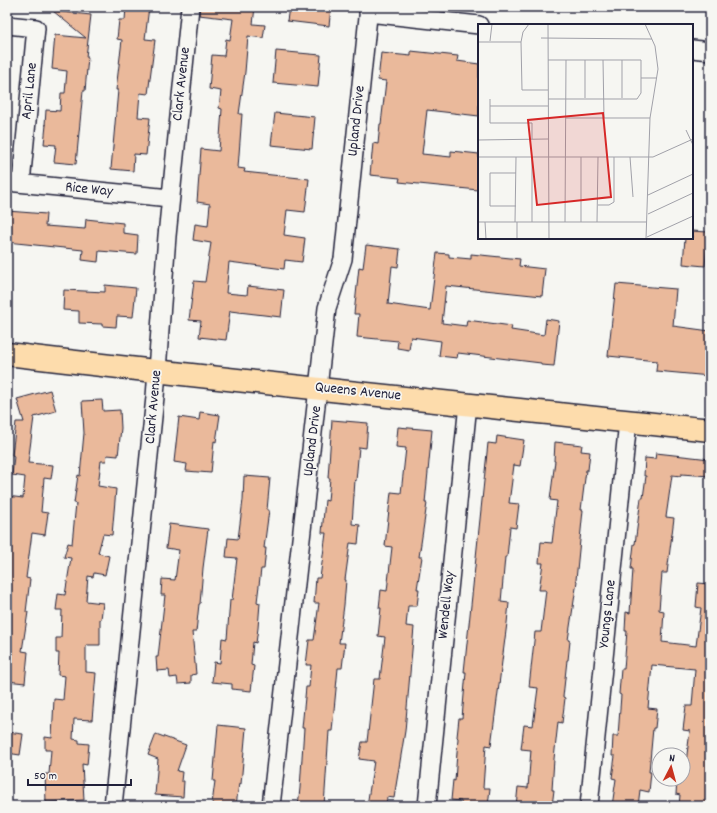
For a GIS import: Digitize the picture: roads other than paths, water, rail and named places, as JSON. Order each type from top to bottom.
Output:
[{"type":"main road","name":"Queens Avenue","points":[[7,354],[157,372],[710,430]]},
{"type":"street","name":"Clark Avenue","points":[[112,806],[157,372],[170,198],[190,7]]},
{"type":"street","points":[[369,10],[478,26]]},
{"type":"street","name":"Upland Drive","points":[[271,806],[327,308],[343,259],[369,10]]},
{"type":"street","name":"April Lane","points":[[7,25],[36,28],[14,182]]},
{"type":"street","points":[[693,49],[710,51]]},
{"type":"street","name":"Rice Way","points":[[14,182],[170,198]]},
{"type":"street","name":"Wendell Way","points":[[427,806],[468,404]]},
{"type":"street","name":"Youngs Lane","points":[[589,806],[628,421]]}]
